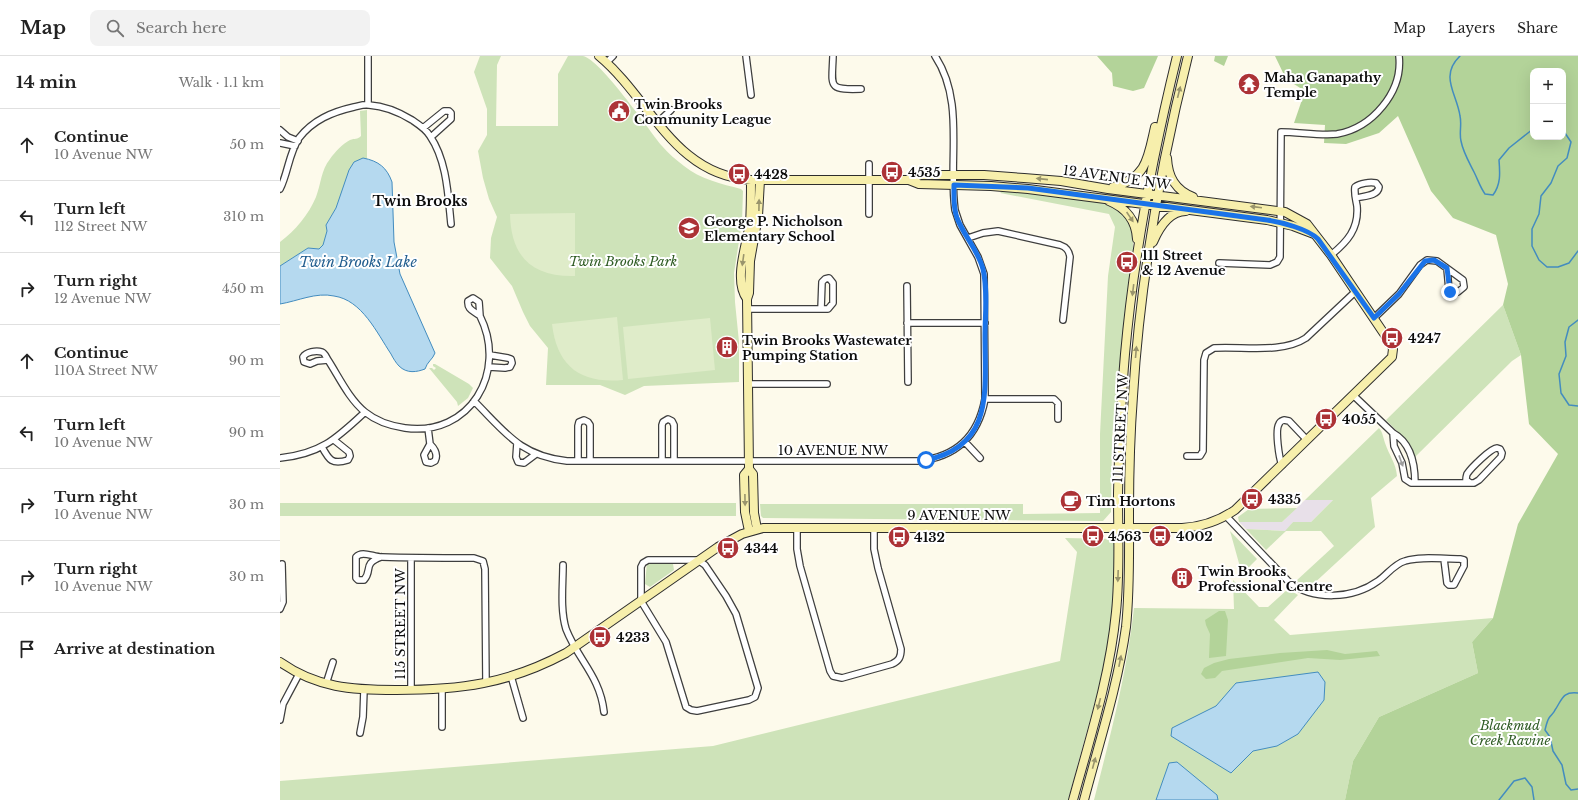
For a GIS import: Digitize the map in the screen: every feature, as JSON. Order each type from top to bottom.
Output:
[{"type":"street","points":[[368,56],[368,105]]},
{"type":"street","name":"12 AVENUE NW","points":[[599,56],[607,62],[633,91],[672,142],[697,162],[720,173],[755,180],[909,180],[919,184],[1028,188],[1204,212],[1280,217]]},
{"type":"street","points":[[607,62],[613,56]]},
{"type":"street","points":[[746,56],[751,95]]},
{"type":"street","points":[[833,56],[833,81],[835,87],[840,90],[861,89]]},
{"type":"street","points":[[935,56],[944,74],[951,98],[954,202],[956,214],[978,257],[983,270],[985,285],[985,399],[979,419],[965,442],[980,458]]},
{"type":"street","name":"111 STREET NW","points":[[1073,800],[1104,680],[1114,630],[1118,576],[1122,393],[1137,252],[1145,203],[1177,56]]},
{"type":"street","name":"111 STREET NW","points":[[1084,800],[1118,669],[1127,615],[1130,577],[1129,528],[1131,436],[1140,315],[1155,205],[1188,56]]},
{"type":"street","points":[[1219,263],[1270,265],[1278,261],[1280,257],[1281,132],[1337,134],[1363,123],[1375,114],[1391,95],[1398,74],[1399,56]]},
{"type":"street","points":[[1108,189],[1135,178],[1141,172],[1148,155],[1157,118],[1167,98]]},
{"type":"street","points":[[280,189],[296,144],[309,127],[324,117],[339,111],[368,105],[392,110],[405,116],[423,128],[431,137],[444,171],[451,224]]},
{"type":"street","points":[[423,128],[444,111],[447,110],[451,113],[450,119],[431,137]]},
{"type":"street","points":[[657,123],[671,110]]},
{"type":"street","points":[[280,130],[296,144]]},
{"type":"street","points":[[280,143],[296,144]]},
{"type":"street","points":[[1167,147],[1168,168],[1175,185],[1184,193],[1211,202]]},
{"type":"street","points":[[869,164],[870,214]]},
{"type":"street","name":"12 AVENUE NW","points":[[909,180],[920,175],[954,175],[1061,181],[1108,189],[1211,202],[1280,217],[1314,234],[1331,254],[1391,344],[1392,355],[1389,361],[1353,395]]},
{"type":"street","points":[[753,530],[745,512],[744,475],[749,465],[747,299],[749,292],[750,261],[758,216],[755,180]]},
{"type":"street","points":[[1100,198],[1117,205],[1129,215],[1136,231],[1137,252]]},
{"type":"street","points":[[1331,254],[1346,242],[1354,228],[1357,214],[1356,198]]},
{"type":"street","points":[[1148,252],[1158,229],[1167,219],[1182,211],[1204,212]]},
{"type":"street","points":[[968,238],[983,232],[998,231],[1060,245],[1067,249],[1070,257],[1064,320]]},
{"type":"street","points":[[1374,318],[1399,294],[1425,261],[1434,260],[1447,268]]},
{"type":"street","points":[[747,309],[821,309],[828,308],[833,303],[833,283],[829,278],[822,282],[821,309]]},
{"type":"street","points":[[907,286],[908,382]]},
{"type":"street","points":[[1187,456],[1200,456],[1203,451],[1204,360],[1205,355],[1209,350],[1218,348],[1280,347],[1297,343],[1306,338],[1355,292]]},
{"type":"street","points":[[328,360],[353,399],[365,412],[394,426],[428,428],[442,424],[456,417],[474,401],[484,385],[489,367],[490,355],[487,332],[480,316]]},
{"type":"street","points":[[908,323],[985,323]]},
{"type":"street","points":[[489,367],[510,367],[512,363],[511,359],[490,355]]},
{"type":"street","points":[[749,384],[828,384]]},
{"type":"street","points":[[1353,395],[1405,443],[1414,465],[1415,483]]},
{"type":"street","name":"9 AVENUE NW","points":[[280,662],[299,674],[326,684],[343,688],[364,690],[442,689],[486,683],[511,676],[542,664],[574,648],[698,560],[726,542],[753,530],[796,527],[1187,528],[1206,524],[1226,516],[1235,510],[1353,395]]},
{"type":"street","points":[[985,399],[1054,399],[1058,403],[1058,419]]},
{"type":"street","name":"10 AVENUE NW","points":[[474,401],[505,433],[517,443],[536,454],[559,460],[674,461],[749,465],[918,461],[940,457],[956,449],[965,442]]},
{"type":"street","points":[[280,458],[301,455],[322,447],[334,440],[365,412]]},
{"type":"street","points":[[578,461],[578,426],[580,421],[584,420],[590,425],[590,461]]},
{"type":"street","points":[[662,461],[662,425],[663,422],[668,420],[672,421],[674,425],[674,461]]},
{"type":"street","points":[[1282,465],[1279,458],[1278,447],[1278,426],[1280,422],[1284,420],[1289,421],[1307,440]]},
{"type":"street","points":[[428,428],[430,444]]},
{"type":"street","points":[[1393,433],[1394,446],[1402,463],[1405,479],[1409,482],[1415,483],[1474,483],[1479,480],[1502,455],[1500,449],[1491,449],[1470,471],[1466,477],[1466,480],[1469,482]]},
{"type":"street","points":[[322,447],[329,459],[333,461],[348,460],[350,456],[349,452],[334,440]]},
{"type":"street","points":[[517,443],[516,457],[518,462],[524,463],[536,454]]},
{"type":"street","points":[[1226,516],[1289,582],[1297,588],[1316,594],[1348,594],[1360,590],[1375,584],[1406,560],[1444,559],[1462,559],[1464,561],[1464,566],[1454,585],[1449,585],[1447,583],[1444,559]]},
{"type":"street","points":[[796,527],[800,566],[830,671],[833,676],[844,678],[892,664],[900,658],[900,646],[876,561],[874,527]]},
{"type":"street","points":[[380,557],[370,563],[368,574],[364,580],[358,580],[356,578],[355,561],[359,554],[380,557],[474,558],[482,560],[485,569],[486,683]]},
{"type":"street","name":"115 STREET NW","points":[[411,558],[411,690]]},
{"type":"street","points":[[698,560],[705,565],[736,614],[758,688],[756,695],[750,700],[697,711],[689,710],[683,702],[666,642],[641,601],[641,567],[645,561],[698,560]]},
{"type":"street","points":[[280,609],[283,602],[282,564]]},
{"type":"street","points":[[563,565],[563,616],[574,648],[597,683],[603,700],[604,712]]},
{"type":"street","points":[[326,684],[333,662]]},
{"type":"street","points":[[280,720],[284,704],[299,674]]},
{"type":"street","points":[[511,676],[523,718]]},
{"type":"street","points":[[442,689],[442,727]]},
{"type":"street","points":[[360,733],[363,717],[364,690]]},
{"type":"shaded area","points":[[1305,500],[1333,500],[1311,522],[1293,522],[1286,531],[1246,529],[1239,522],[1282,522]]},
{"type":"green space","name":"Twin Brooks Park","points":[[480,56],[501,56],[497,65],[496,126],[558,126],[558,74],[568,56],[583,56],[591,60],[601,69],[624,96],[662,146],[675,159],[690,171],[743,191],[742,222],[734,273],[739,342],[739,382],[644,386],[625,395],[600,385],[546,385],[548,348],[530,326],[512,286],[490,258],[491,238],[497,217],[489,199],[478,151],[487,135],[487,109],[474,72]]},
{"type":"green space","points":[[1097,56],[1158,56],[1144,88],[1133,91],[1113,86],[1112,73]]},
{"type":"green space","points":[[1215,56],[1228,56],[1224,66],[1214,61]]},
{"type":"green space","name":"Blackmud Creek Ravine","points":[[1275,56],[1578,56],[1578,800],[1345,800],[1353,761],[1379,717],[1478,673],[1472,642],[1493,618],[1518,524],[1558,454],[1529,424],[1521,355],[1503,305],[1508,284],[1496,235],[1453,218],[1431,191],[1398,116],[1379,133],[1346,144],[1324,143],[1325,125],[1294,123],[1305,91],[1286,79]]},
{"type":"green space","points":[[367,110],[367,159],[363,158],[343,190],[336,208],[326,225],[327,231],[323,246],[319,249],[308,248],[280,266],[280,242],[286,238],[310,210],[316,197],[323,172],[332,156],[347,142],[361,136],[360,111]]},
{"type":"green space","points":[[1005,189],[1091,200],[1119,208],[1128,218],[1133,231],[1133,250],[1112,438],[1111,512],[1103,521],[763,518],[761,516],[760,504],[1023,504],[1023,514],[1100,513],[1100,434],[1108,276],[1115,227],[1109,214],[1000,193]]},
{"type":"green space","points":[[575,213],[575,276],[547,273],[527,262],[520,253],[515,242],[511,229],[510,214]]},
{"type":"green space","points":[[1503,305],[1521,355],[1512,361],[1415,457],[1403,437],[1386,420]]},
{"type":"green space","points":[[617,317],[623,380],[594,379],[573,369],[565,361],[559,351],[552,324]]},
{"type":"green space","points":[[710,318],[715,370],[628,379],[623,327]]},
{"type":"green space","points":[[433,364],[469,384],[473,388],[468,398],[458,406],[457,402],[429,368],[434,370],[436,368]]},
{"type":"green space","points":[[1379,428],[1394,463],[1397,476],[1371,498],[1375,527],[1310,587],[1296,581],[1334,546],[1321,531],[1286,531],[1266,550],[1246,529],[1285,531],[1293,522],[1311,522],[1333,500],[1305,500]]},
{"type":"green space","points":[[280,503],[736,503],[736,516],[280,516]]},
{"type":"green space","points":[[1297,508],[1282,522],[1239,522],[1238,517],[1249,509]]},
{"type":"green space","points":[[1230,531],[1257,559],[1242,574]]},
{"type":"green space","points":[[1065,538],[1116,539],[1112,613],[1105,665],[1068,800],[280,800],[280,781],[713,746],[1060,661],[1077,552]]},
{"type":"green space","points":[[647,562],[673,564],[674,570],[650,587],[645,584]]},
{"type":"green space","points":[[1233,580],[1259,607],[1268,607],[1288,589],[1298,595],[1274,620],[1290,635],[1493,618],[1472,642],[1478,673],[1379,717],[1353,761],[1345,800],[1094,800],[1112,729],[1127,657],[1134,608],[1234,609]]},
{"type":"green space","points":[[1219,611],[1225,611],[1228,620],[1226,656],[1209,658],[1210,634],[1205,620]]},
{"type":"green space","points":[[1327,650],[1345,654],[1377,651],[1380,656],[1340,660],[1308,658],[1222,671],[1215,678],[1206,679],[1201,674],[1204,668],[1214,663],[1229,659],[1280,653]]},
{"type":"water","name":"Twin Brooks Lake","points":[[363,158],[374,161],[382,166],[388,173],[392,182],[394,242],[400,274],[435,353],[425,369],[422,370],[409,371],[402,369],[368,319],[353,304],[344,299],[334,296],[320,295],[280,304],[280,266],[308,248],[319,249],[323,245],[327,231],[326,225],[336,208],[349,170],[354,162]]},
{"type":"water","points":[[1318,672],[1325,682],[1324,700],[1298,734],[1277,746],[1253,751],[1231,773],[1171,736],[1172,728],[1216,706],[1236,683]]},
{"type":"water","points":[[1177,762],[1217,795],[1218,800],[1156,800],[1169,763]]},
{"type":"waterway","points":[[1460,56],[1454,63],[1450,78],[1461,119],[1461,141],[1466,157],[1485,194],[1493,195],[1496,191],[1500,174],[1499,160],[1509,148],[1530,131]]},
{"type":"waterway","points":[[1566,134],[1571,142],[1567,158],[1558,166],[1551,183],[1541,196],[1539,214],[1532,229],[1532,246],[1539,260],[1547,267],[1558,267],[1569,263],[1578,251]]},
{"type":"waterway","points":[[1578,320],[1569,327],[1565,342],[1566,356],[1559,374],[1561,393],[1569,405],[1578,406]]},
{"type":"waterway","points":[[1578,693],[1569,693],[1563,697],[1548,719],[1545,730],[1550,737],[1553,751],[1562,765],[1566,784],[1571,790],[1578,789]]},
{"type":"waterway","points":[[1499,800],[1514,781],[1525,778],[1532,787],[1534,800]]},
{"type":"place","name":"Maha Ganapathy Temple","points":[[1249,84]]},
{"type":"place","name":"Twin Brooks Community League","points":[[619,111]]},
{"type":"place","name":"4535","points":[[892,172]]},
{"type":"place","name":"4428","points":[[739,174]]},
{"type":"place","name":"George P. Nicholson Elementary School","points":[[689,228]]},
{"type":"place","name":"111 Street & 12 Avenue","points":[[1127,262]]},
{"type":"place","name":"4247","points":[[1392,338]]},
{"type":"place","name":"Twin Brooks Wastewater Pumping Station","points":[[727,347]]},
{"type":"place","name":"4055","points":[[1326,419]]},
{"type":"place","name":"4335","points":[[1252,499]]},
{"type":"place","name":"Tim Hortons","points":[[1071,501]]},
{"type":"place","name":"4563","points":[[1093,536]]},
{"type":"place","name":"4002","points":[[1160,536]]},
{"type":"place","name":"4132","points":[[899,537]]},
{"type":"place","name":"4344","points":[[728,548]]},
{"type":"place","name":"Twin Brooks Professional Centre","points":[[1182,578]]},
{"type":"place","name":"4233","points":[[600,637]]},
{"type":"district","name":"Twin Brooks","points":[[420,201]]},
{"type":"route","points":[[926,460],[947,454],[965,442],[976,426],[985,399],[984,274],[977,253],[960,225],[954,206],[954,185],[1028,188],[1139,202],[1287,224],[1314,234],[1331,254],[1374,318],[1399,294],[1422,262],[1427,260],[1434,260],[1447,268],[1450,292]]}]
